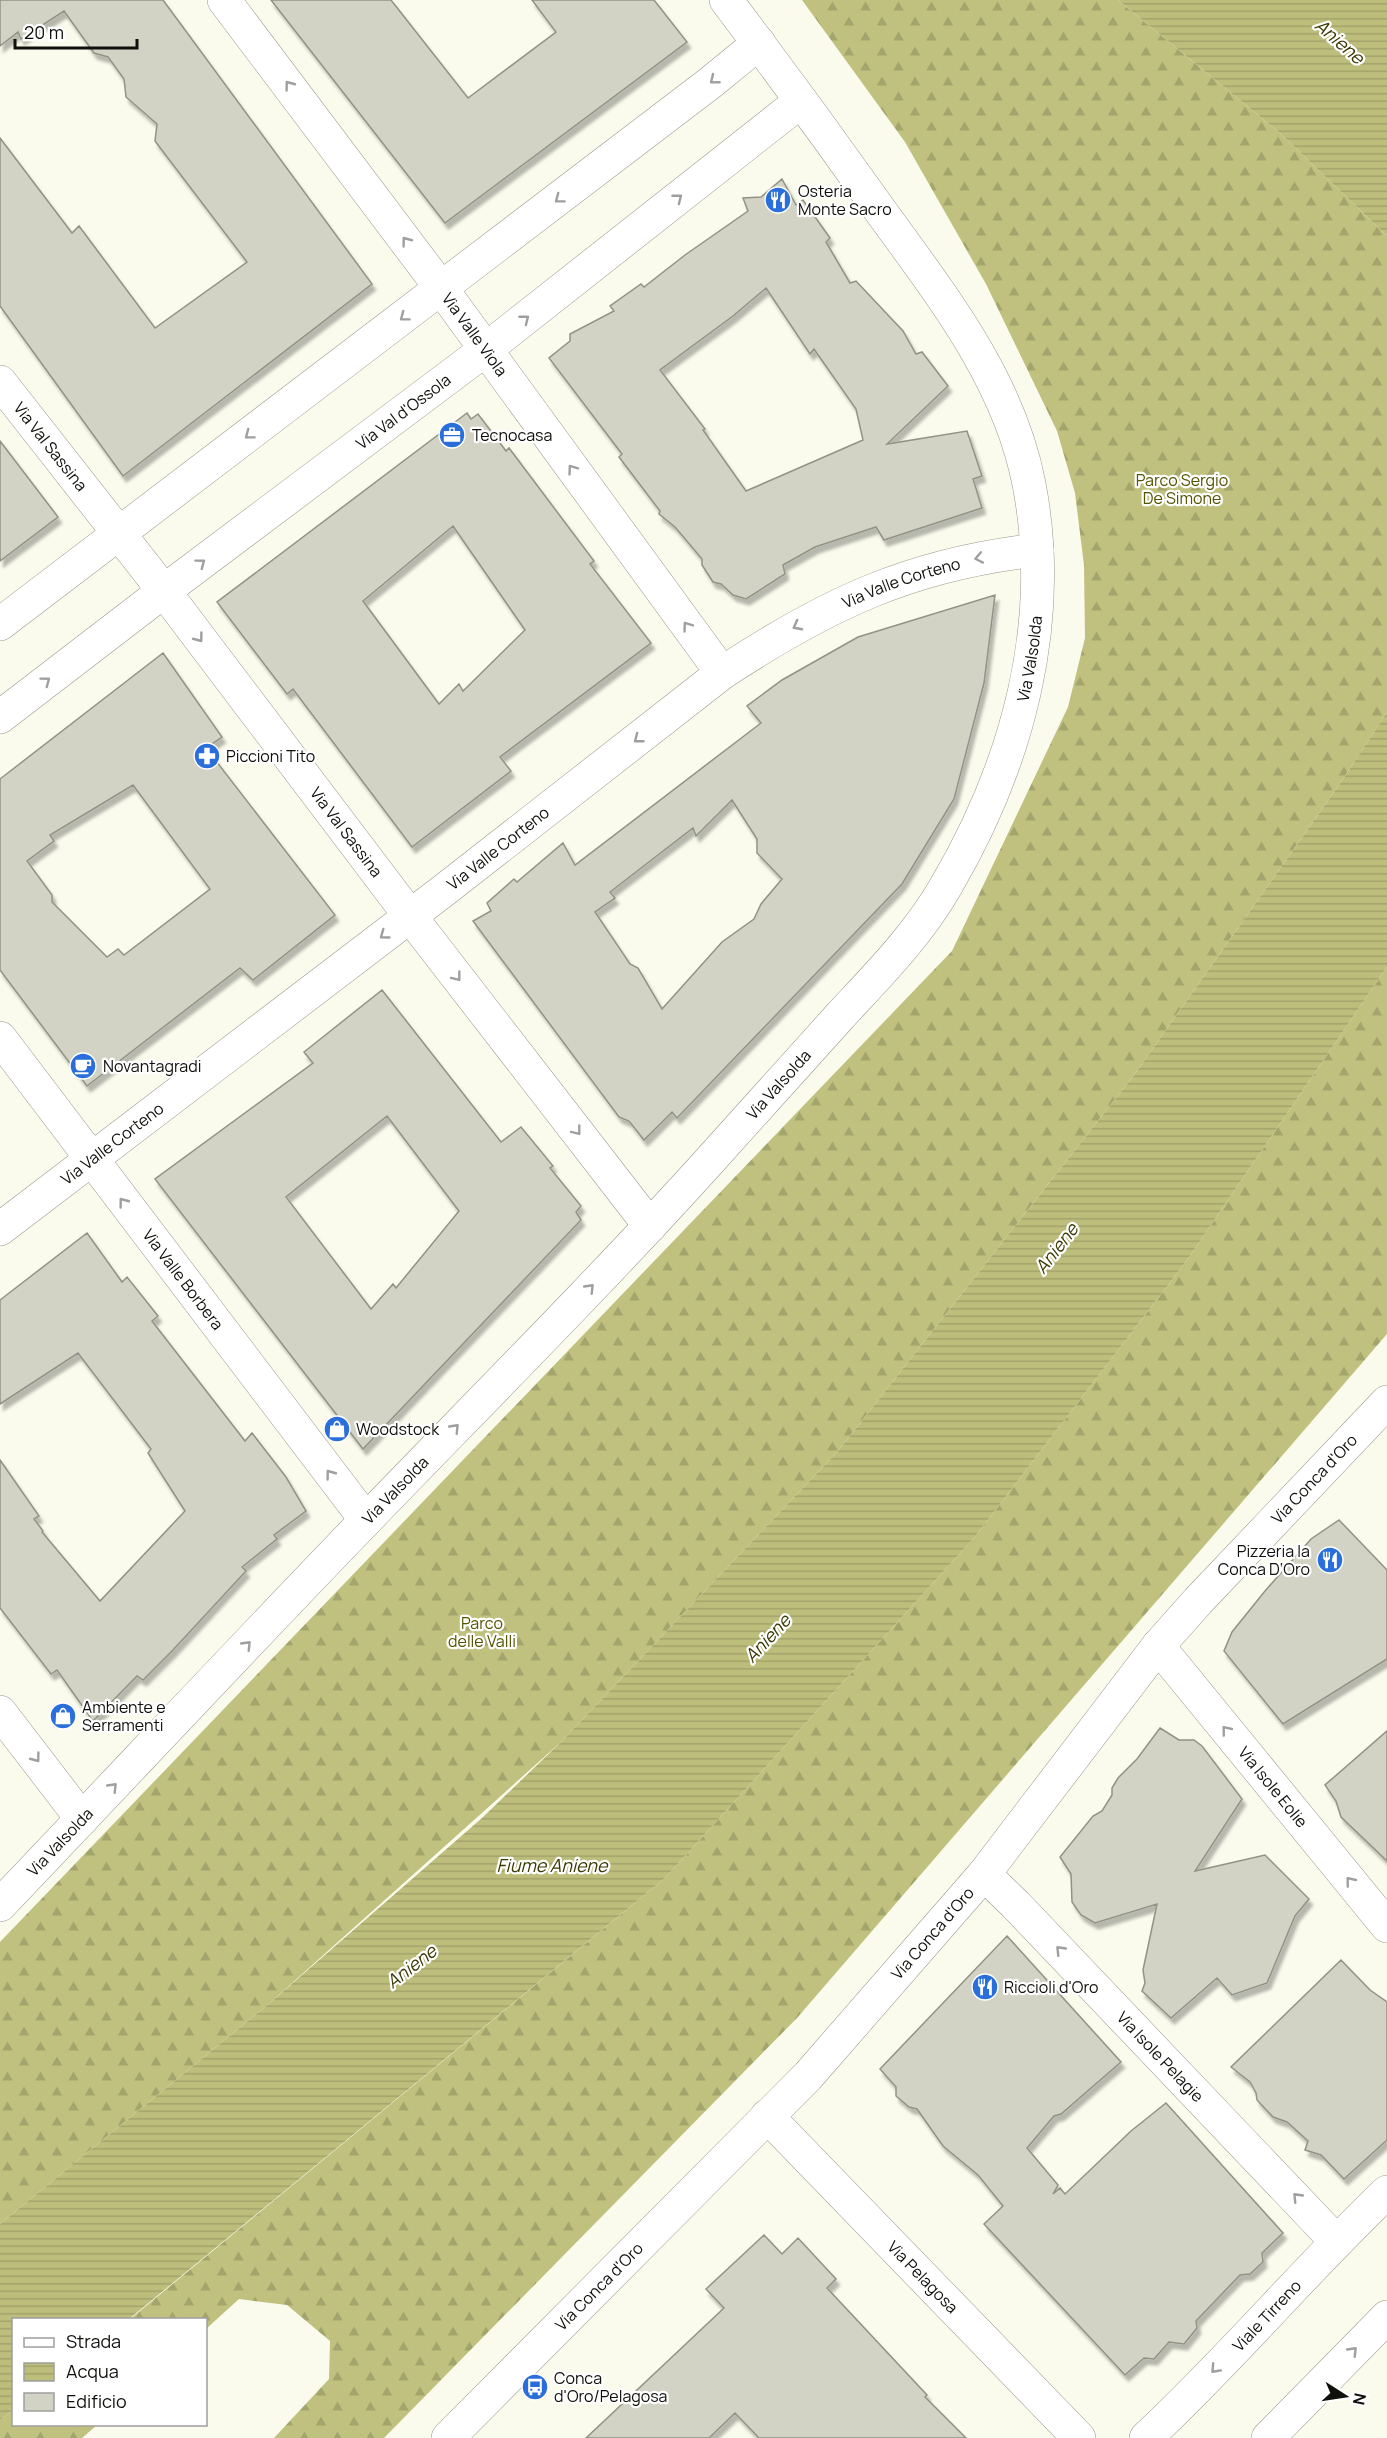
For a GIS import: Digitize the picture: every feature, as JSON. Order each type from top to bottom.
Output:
[{"type":"street","name":"Via Valle Viola","points":[[224,0],[441,288],[722,673]]},
{"type":"street","name":"Via Valsolda","points":[[0,1905],[366,1520],[650,1226],[898,953],[949,882],[985,812],[1022,704],[1032,660],[1039,606],[1037,550],[1031,493],[1024,459],[997,387],[950,308],[726,0]]},
{"type":"street","points":[[0,624],[701,91],[759,43]]},
{"type":"street","name":"Via Val d'Ossola","points":[[0,717],[485,350],[801,101]]},
{"type":"street","name":"Via Val Sassina","points":[[0,382],[164,591],[410,916],[650,1226]]},
{"type":"street","name":"Via Valle Corteno","points":[[0,1229],[410,916],[722,673],[774,638],[831,608],[908,576],[959,562],[1037,550]]},
{"type":"street","name":"Via Valle Borbera","points":[[0,1038],[366,1520]]},
{"type":"street","name":"Via Conca d'Oro","points":[[448,2438],[808,2076],[984,1874],[1158,1646],[1387,1402]]},
{"type":"street","name":"Via Isole Eolie","points":[[1158,1646],[1387,1926]]},
{"type":"street","points":[[0,1712],[82,1819]]},
{"type":"street","name":"Via Isole Pelagie","points":[[984,1874],[1336,2241]]},
{"type":"street","name":"Via Pelagosa","points":[[767,2116],[1079,2438]]},
{"type":"street","name":"Viale Tirreno","points":[[1146,2438],[1177,2410],[1336,2241],[1387,2192]]},
{"type":"street","points":[[1268,2438],[1387,2317]]},
{"type":"green space","name":"Parco delle Valli","points":[[802,0],[1118,0],[1280,133],[1387,236],[1387,712],[1341,782],[1134,1075],[838,1451],[562,1741],[271,2002],[0,2224],[0,1942],[952,951],[1068,707],[1085,638],[1084,565],[1075,493],[1057,431],[986,284],[905,142]]},
{"type":"green space","points":[[1387,967],[1387,1334],[797,2018],[384,2438],[274,2438],[329,2379],[330,2341],[287,2305],[239,2299],[207,2328],[207,2318],[131,2318],[665,1878],[974,1538],[1185,1263]]},
{"type":"green space","points":[[12,2411],[12,2426],[96,2426],[82,2438],[0,2438],[0,2420]]},
{"type":"water","name":"Aniene","points":[[1118,0],[1387,0],[1387,236],[1280,133]]},
{"type":"water","points":[[1387,712],[1387,967],[1185,1263],[974,1538],[665,1878],[130,2318],[12,2318],[12,2411],[0,2420],[0,2224],[271,2002],[482,1818],[562,1741],[838,1451],[1134,1075],[1341,782]]},
{"type":"building","points":[[0,0],[163,0],[372,284],[123,476],[0,306],[0,138],[72,233],[79,226],[155,328],[247,262],[155,141],[157,124],[126,97],[124,79],[108,57],[94,53],[64,11],[21,39],[18,32],[0,46]]},
{"type":"building","points":[[271,0],[391,0],[468,98],[556,32],[532,0],[654,0],[687,42],[445,223]]},
{"type":"building","points":[[782,179],[796,205],[803,200],[830,238],[826,242],[850,283],[856,281],[903,331],[916,354],[922,352],[948,386],[887,444],[967,431],[982,476],[973,479],[982,508],[884,540],[876,527],[815,547],[783,565],[785,574],[746,599],[733,595],[721,584],[713,582],[702,565],[702,559],[675,527],[659,514],[660,511],[619,457],[622,454],[549,358],[570,341],[570,334],[614,311],[610,306],[641,284],[644,287],[748,211],[743,198],[761,197]],"holes":[[[766,288],[810,354],[814,349],[856,409],[863,440],[746,491],[703,430],[705,429],[660,370],[733,316]]]},
{"type":"building","points":[[467,413],[471,419],[478,414],[506,451],[509,448],[594,561],[590,564],[651,643],[500,757],[511,771],[412,847],[293,689],[287,694],[217,602]],"holes":[[[453,526],[525,630],[463,691],[459,684],[439,704],[363,601]]]},
{"type":"building","points":[[0,441],[58,517],[0,561]]},
{"type":"building","points":[[995,595],[984,683],[954,799],[902,884],[677,1118],[672,1112],[644,1140],[629,1121],[619,1117],[473,921],[491,911],[487,903],[514,879],[517,882],[563,843],[575,865],[761,723],[747,706],[782,680],[858,637]],"holes":[[[732,800],[757,839],[757,853],[782,879],[761,904],[754,919],[722,942],[662,1009],[638,968],[630,964],[595,912],[615,898],[610,892],[693,828],[696,836]]]},
{"type":"building","points":[[163,653],[222,737],[206,748],[335,915],[253,980],[240,968],[87,1086],[0,970],[0,779]],"holes":[[[133,785],[210,889],[124,955],[118,949],[107,957],[52,902],[52,895],[27,861],[54,841],[50,835]]]},
{"type":"building","points":[[382,990],[501,1142],[521,1127],[553,1166],[550,1168],[581,1206],[576,1212],[581,1220],[363,1449],[155,1179],[313,1063],[304,1052]],"holes":[[[387,1116],[459,1211],[396,1288],[393,1284],[371,1309],[286,1197]]]},
{"type":"building","points":[[87,1233],[122,1282],[127,1277],[158,1316],[152,1321],[245,1441],[252,1433],[286,1477],[306,1511],[274,1535],[277,1539],[242,1567],[246,1571],[143,1680],[137,1676],[93,1721],[57,1670],[51,1674],[0,1608],[0,1460],[39,1516],[34,1519],[42,1532],[100,1601],[185,1511],[148,1453],[151,1449],[78,1353],[0,1404],[0,1300]]},
{"type":"building","points":[[1339,1520],[1387,1570],[1387,1659],[1283,1724],[1224,1651],[1232,1632],[1265,1591],[1311,1539]]},
{"type":"building","points":[[1160,1728],[1179,1740],[1194,1740],[1202,1746],[1242,1799],[1195,1871],[1265,1855],[1309,1899],[1295,1916],[1267,1983],[1232,1995],[1217,1978],[1171,2018],[1142,1991],[1145,1983],[1143,1970],[1157,1904],[1095,1923],[1081,1915],[1072,1902],[1071,1874],[1060,1857],[1093,1816],[1102,1811],[1112,1795],[1112,1788],[1118,1778],[1137,1759]]},
{"type":"building","points":[[1387,1731],[1387,1861],[1341,1817],[1336,1801],[1325,1785]]},
{"type":"building","points":[[1007,1936],[1121,2062],[1061,2114],[1054,2116],[1027,2148],[1058,2185],[1053,2194],[1060,2188],[1065,2194],[1131,2131],[1166,2103],[1283,2233],[1262,2253],[1263,2262],[1250,2274],[1240,2275],[1196,2321],[1197,2328],[1184,2344],[1169,2342],[1154,2359],[1144,2358],[1125,2375],[984,2224],[1003,2206],[978,2175],[943,2146],[917,2109],[909,2107],[896,2096],[896,2087],[880,2069]]},
{"type":"building","points":[[1341,1960],[1370,1990],[1387,2002],[1387,2140],[1344,2179],[1321,2155],[1305,2150],[1308,2141],[1287,2122],[1273,2117],[1257,2100],[1250,2082],[1231,2067]]},
{"type":"building","points":[[764,2235],[782,2254],[798,2238],[836,2279],[827,2288],[927,2395],[925,2397],[966,2438],[759,2438],[735,2413],[709,2438],[586,2438],[724,2308],[706,2289]]},
{"type":"place","name":"Osteria Monte Sacro","points":[[778,200]]},
{"type":"place","name":"Tecnocasa","points":[[452,435]]},
{"type":"place","name":"Piccioni Tito","points":[[207,756]]},
{"type":"place","name":"Novantagradi","points":[[83,1066]]},
{"type":"place","name":"Woodstock","points":[[337,1429]]},
{"type":"place","name":"Pizzeria la Conca D‘Oro","points":[[1330,1560]]},
{"type":"place","name":"Ambiente e Serramenti","points":[[63,1716]]},
{"type":"place","name":"Riccioli d'Oro","points":[[985,1987]]},
{"type":"place","name":"Conca d'Oro/Pelagosa","points":[[535,2387]]},
{"type":"park label","name":"Parco Sergio De Simone","points":[[1182,489]]},
{"type":"water label","name":"Fiume Aniene","points":[[552,1865]]}]
